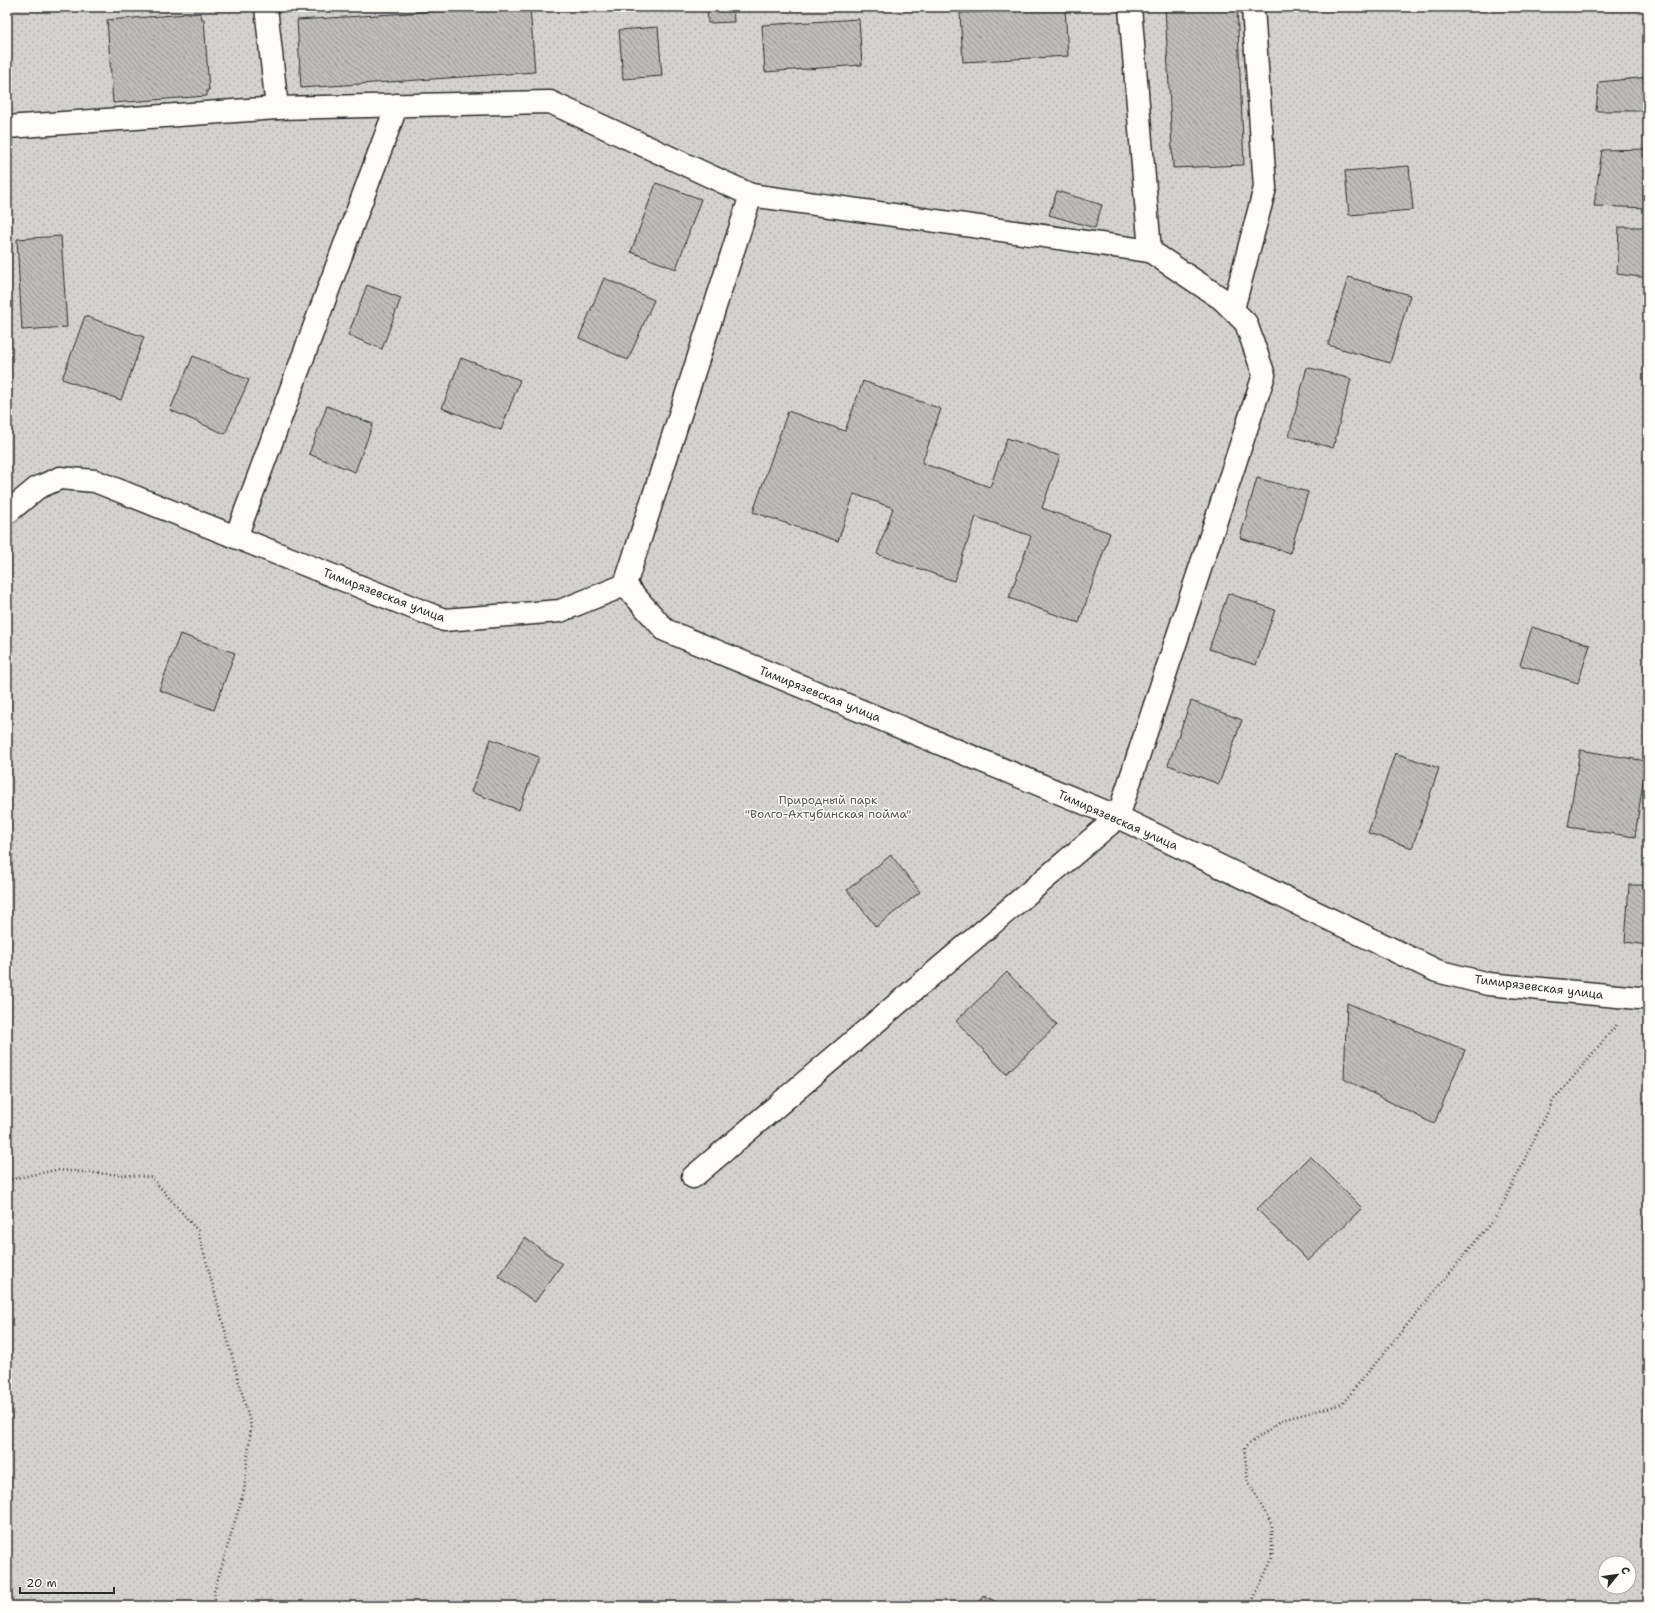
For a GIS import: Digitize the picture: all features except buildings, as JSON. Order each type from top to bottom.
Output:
[{"type":"street","points":[[266,7],[277,108]]},
{"type":"street","points":[[1130,7],[1150,251]]},
{"type":"street","points":[[1232,309],[1265,188],[1253,7]]},
{"type":"street","points":[[7,127],[277,108],[550,102],[751,195],[1150,251],[1222,299],[1246,323],[1264,375],[1118,818],[693,1177]]},
{"type":"street","points":[[236,537],[397,105]]},
{"type":"street","points":[[625,585],[751,195]]},
{"type":"street","name":"Тимирязевская улица","points":[[7,513],[37,488],[60,478],[95,481],[444,620],[560,611],[625,585],[665,630],[1118,818],[1437,971],[1488,984],[1643,998]]},
{"type":"path","points":[[1250,1606],[1272,1559],[1272,1525],[1248,1481],[1244,1448],[1282,1420],[1342,1404],[1498,1214],[1553,1101],[1643,998]]},
{"type":"path","points":[[7,1180],[56,1170],[151,1177],[198,1231],[251,1426],[244,1491],[214,1592],[216,1606]]},
{"type":"green space","name":"Природный парк \"Волго-Ахтубинская пойма\"","points":[[7,7],[1648,7],[1648,1606],[7,1606]]}]
